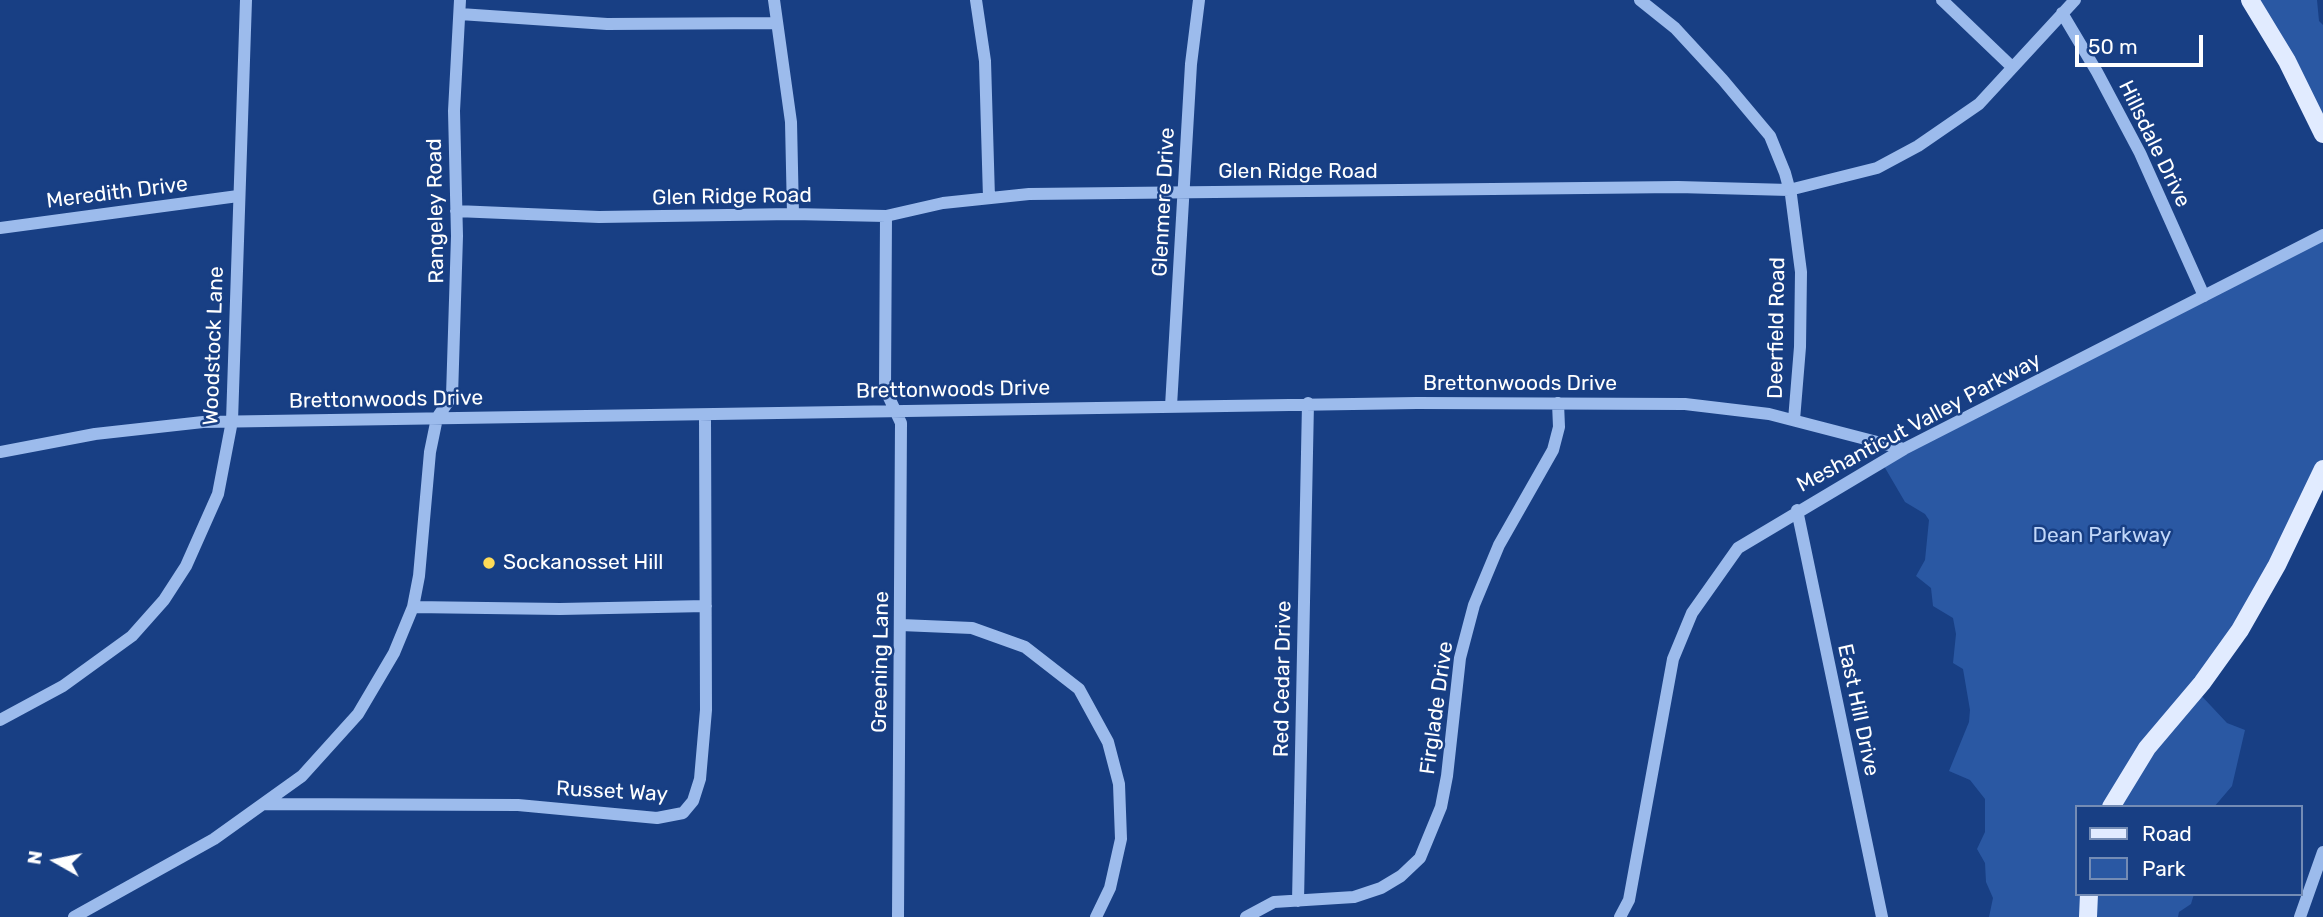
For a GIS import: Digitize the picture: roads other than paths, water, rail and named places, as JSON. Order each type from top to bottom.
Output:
[{"type":"main road","points":[[2250,0],[2287,61],[2322,130]]},
{"type":"main road","points":[[2112,805],[2147,748],[2202,682],[2240,630],[2277,565],[2323,469]]},
{"type":"main road","points":[[2088,917],[2089,896]]},
{"type":"street","name":"Woodstock Lane","points":[[0,720],[63,686],[132,636],[164,600],[204,531],[218,494],[232,421],[246,0]]},
{"type":"street","name":"Rangeley Road","points":[[74,917],[214,839],[302,776],[358,715],[394,653],[413,607],[419,576],[429,452],[438,418],[452,396],[456,315],[454,111],[460,0]]},
{"type":"street","points":[[774,0],[791,122],[793,214]]},
{"type":"street","points":[[976,0],[985,61],[989,198]]},
{"type":"street","name":"Glenmere Drive","points":[[1171,406],[1191,64],[1199,0]]},
{"type":"street","name":"Deerfield Road","points":[[1640,0],[1675,28],[1770,136],[1789,190],[1801,272],[1800,347],[1794,420]]},
{"type":"street","points":[[1942,0],[2011,66]]},
{"type":"street","name":"Glen Ridge Road","points":[[456,211],[599,218],[793,214],[886,216],[943,203],[989,198],[1183,190],[1526,191],[1678,187],[1789,190],[1877,168],[1918,146],[1979,104],[2011,66],[2075,0]]},
{"type":"street","name":"Hillsdale Drive","points":[[2062,13],[2140,153],[2204,296]]},
{"type":"street","points":[[460,14],[607,24],[777,23]]},
{"type":"street","name":"Meredith Drive","points":[[0,228],[238,196]]},
{"type":"street","name":"Greening Lane","points":[[886,216],[885,389],[892,410],[901,423],[898,917]]},
{"type":"street","name":"Meshanticut Valley Parkway","points":[[1620,917],[1629,900],[1673,659],[1692,613],[1738,548],[1797,510],[1904,449],[2323,235]]},
{"type":"street","name":"Brettonwoods Drive","points":[[0,452],[95,434],[203,422],[705,416],[1308,403],[1685,404],[1794,420],[1904,449]]},
{"type":"street","name":"Red Cedar Drive","points":[[1298,901],[1308,403]]},
{"type":"street","name":"Firglade Drive","points":[[1298,901],[1354,897],[1381,888],[1401,876],[1420,858],[1443,797],[1460,658],[1475,605],[1499,545],[1553,450],[1559,427],[1558,403]]},
{"type":"street","name":"Russet Way","points":[[262,804],[518,805],[657,818],[683,813],[693,801],[700,779],[706,710],[705,416]]},
{"type":"street","name":"East Hill Drive","points":[[1797,510],[1882,917]]},
{"type":"street","points":[[413,607],[560,609],[706,606]]},
{"type":"street","points":[[901,625],[972,628],[1025,647],[1079,690],[1108,742],[1119,784],[1121,839],[1110,888],[1096,917]]},
{"type":"street","points":[[2300,917],[2323,852]]},
{"type":"street","points":[[1626,917],[1629,900]]},
{"type":"street","points":[[1246,917],[1273,902],[1298,901]]},
{"type":"place","name":"Sockanosset Hill","points":[[489,563]]},
{"type":"park label","name":"Dean Parkway","points":[[2102,536]]}]
